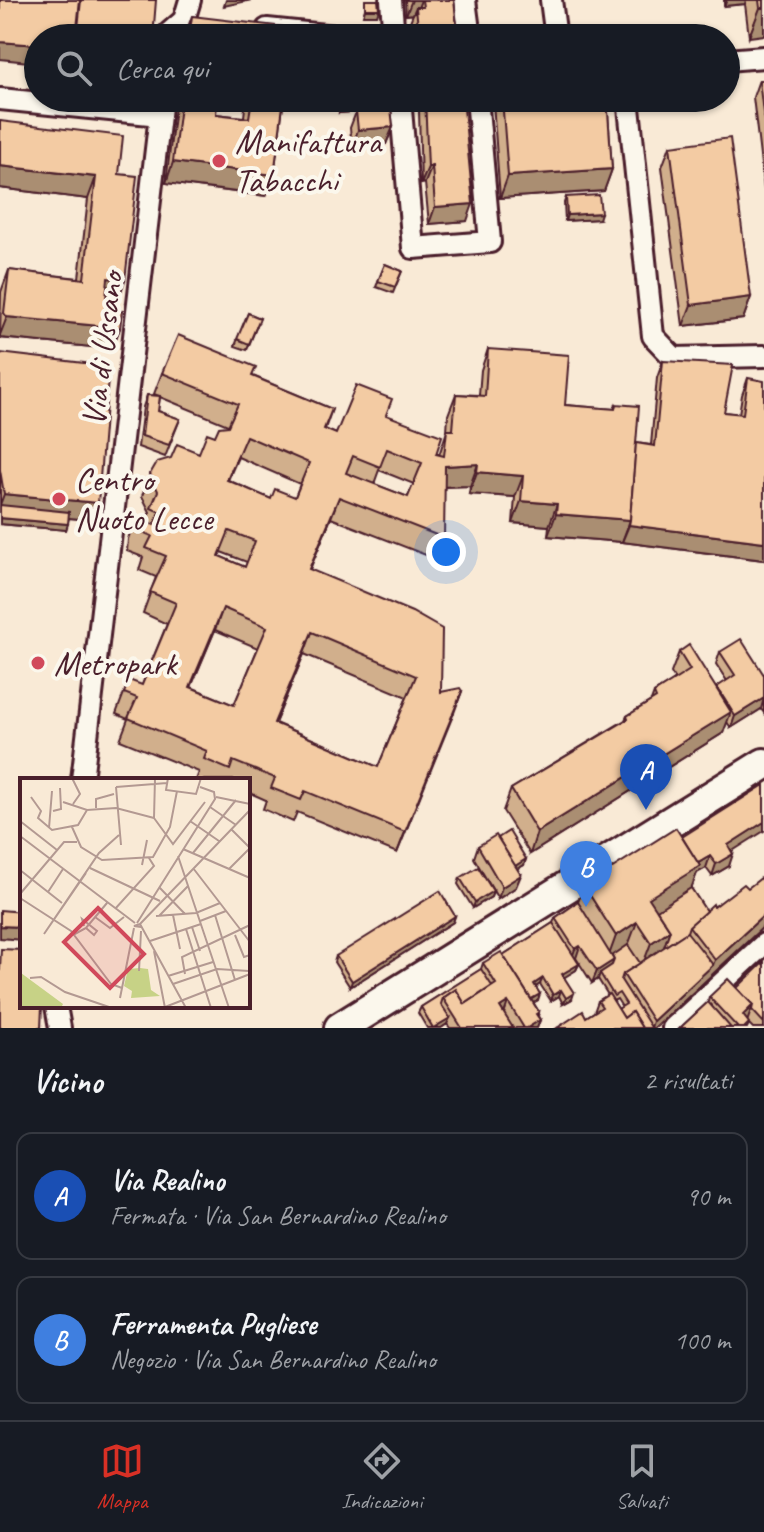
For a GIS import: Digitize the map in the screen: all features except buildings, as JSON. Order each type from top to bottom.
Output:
[{"type":"main road","points":[[340,1028],[764,764]]},
{"type":"street","points":[[391,0],[393,24]]},
{"type":"street","points":[[465,0],[468,24]]},
{"type":"street","points":[[551,0],[554,24]]},
{"type":"street","points":[[740,59],[764,57]]},
{"type":"street","name":"Via di Ussano","points":[[0,99],[24,100]]},
{"type":"street","name":"Via di Ussano","points":[[82,778],[160,112]]},
{"type":"street","points":[[401,112],[413,248],[490,242],[478,112]]},
{"type":"street","points":[[629,112],[653,336],[674,358],[764,356]]},
{"type":"street","points":[[673,1028],[764,944]]},
{"type":"street","points":[[56,1008],[60,1028]]},
{"type":"place","name":"Manifattura Tabacchi","points":[[219,161]]},
{"type":"place","name":"Centro Nuoto Lecce","points":[[59,499]]},
{"type":"place","name":"Metropark","points":[[38,663]]},
{"type":"place","name":"Via Realino","points":[[646,810]]},
{"type":"place","name":"Ferramenta Pugliese","points":[[586,907]]}]
